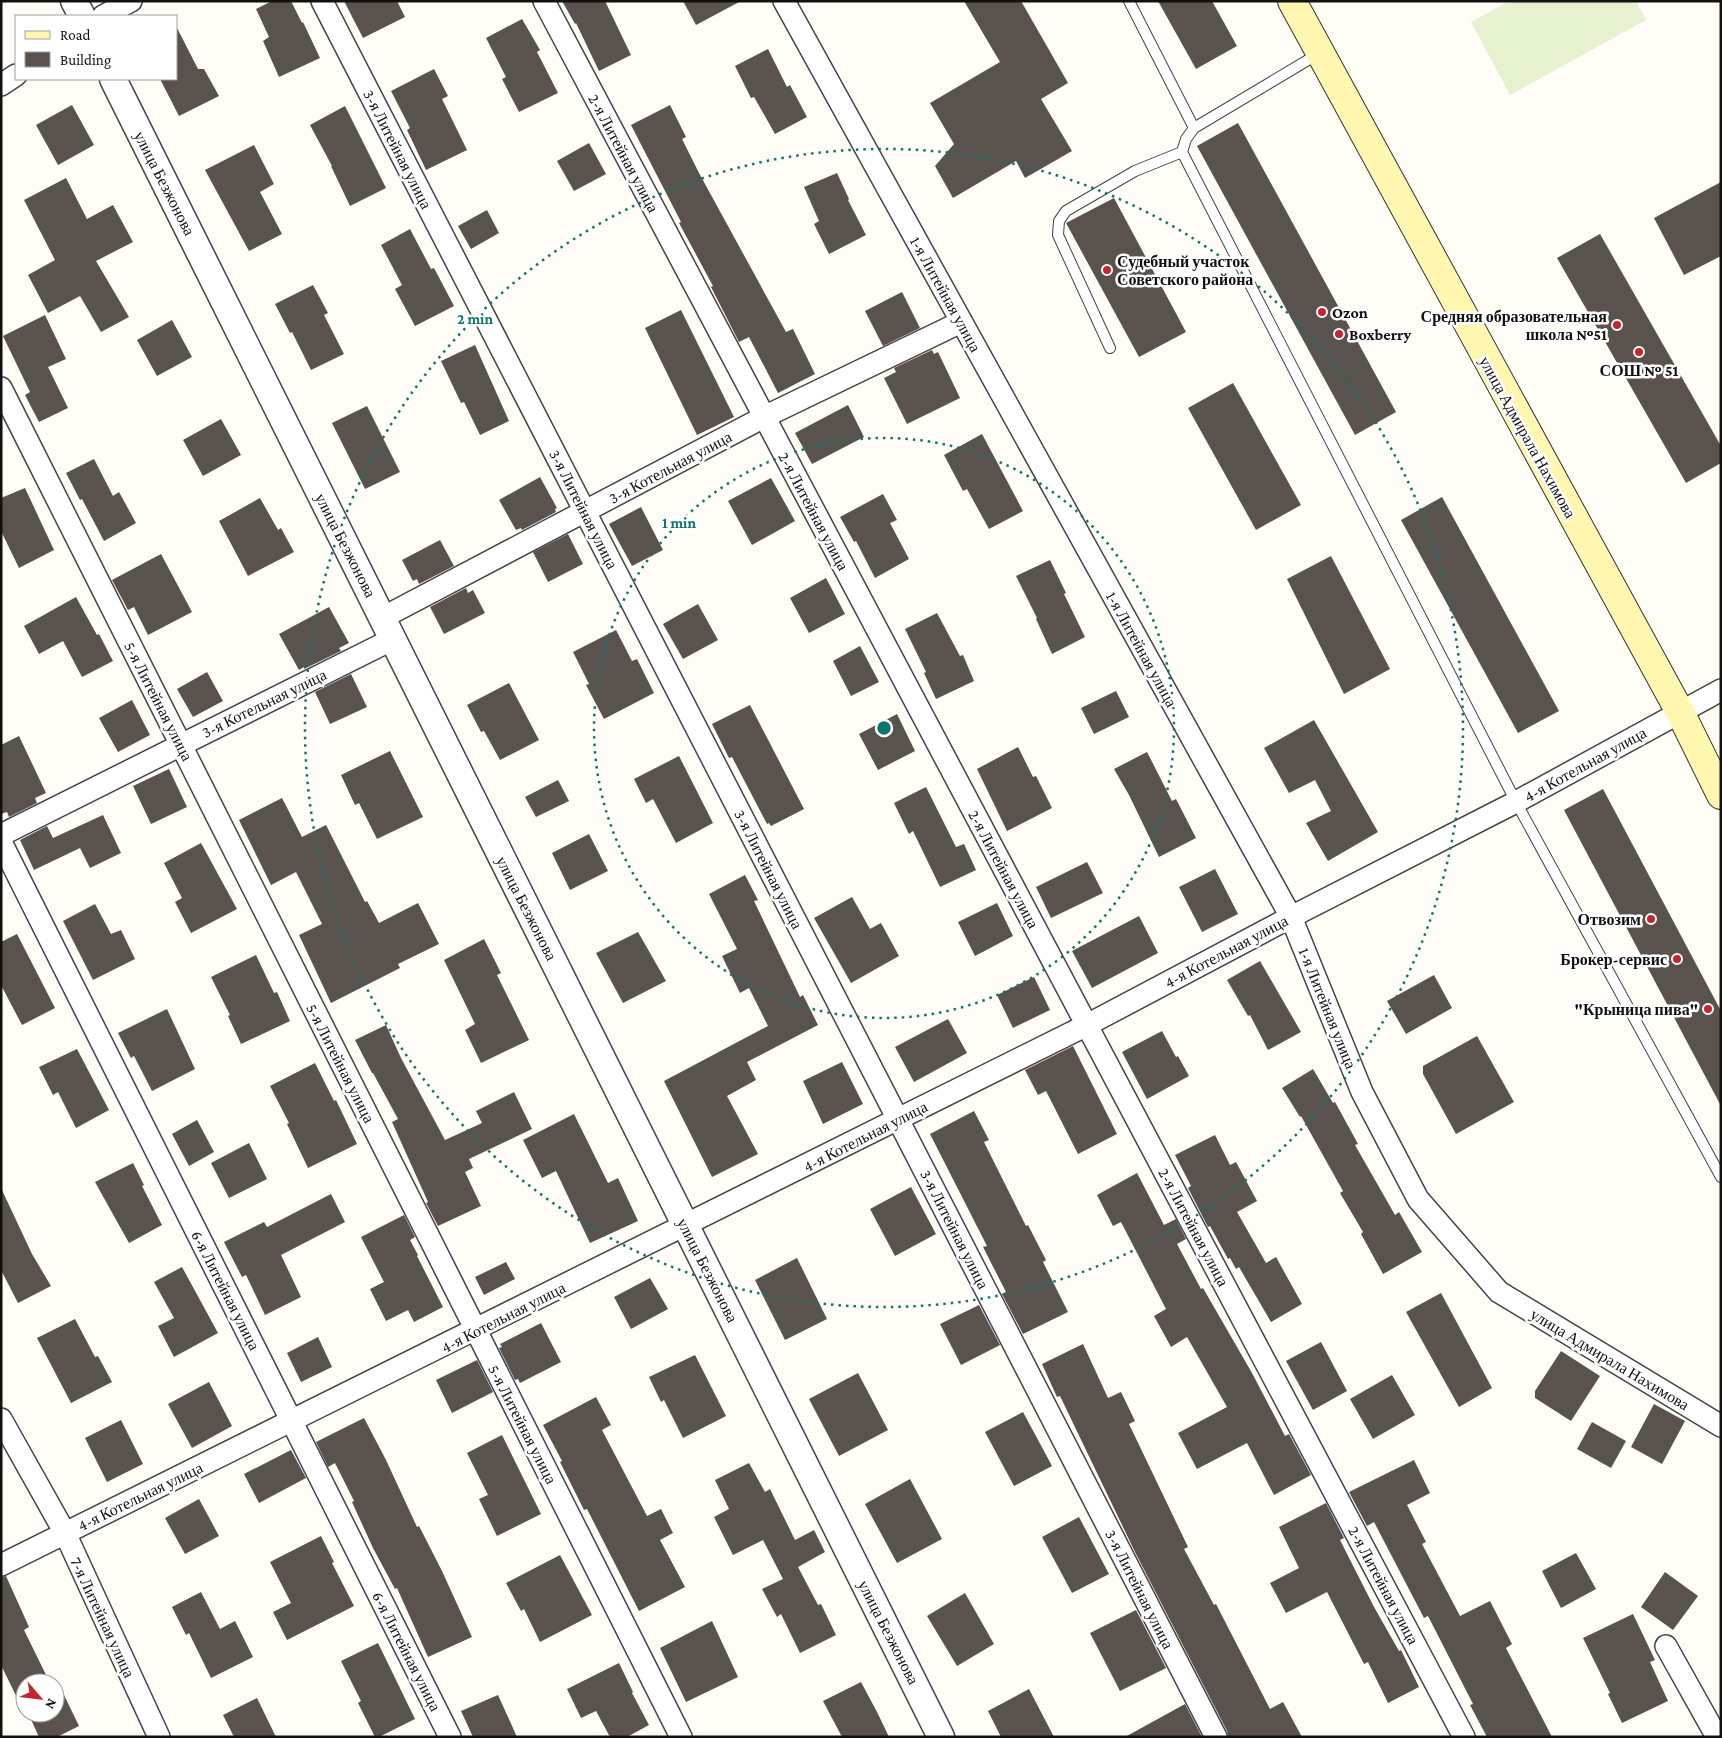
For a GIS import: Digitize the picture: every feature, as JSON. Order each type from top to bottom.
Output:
[{"type":"main road","name":"улица Адмирала Нахимова","points":[[1292,1],[1680,712],[1721,794]]},
{"type":"street","points":[[74,1],[81,15]]},
{"type":"street","points":[[105,15],[131,1]]},
{"type":"street","name":"3-я Литейная улица","points":[[322,1],[1216,1737]]},
{"type":"street","name":"2-я Литейная улица","points":[[544,1],[1464,1737]]},
{"type":"street","name":"1-я Литейная улица","points":[[784,1],[1291,917],[1362,1092],[1418,1199],[1499,1292]]},
{"type":"street","points":[[1,85],[15,75]]},
{"type":"street","name":"улица Безжонова","points":[[114,80],[941,1737]]},
{"type":"street","name":"3-я Котельная улица","points":[[1,834],[181,745],[388,629],[585,511],[764,417],[961,322]]},
{"type":"street","name":"5-я Литейная улица","points":[[1,388],[681,1737]]},
{"type":"street","name":"4-я Котельная улица","points":[[1,1566],[1087,1025],[1291,917],[1516,802],[1721,690]]},
{"type":"street","name":"6-я Литейная улица","points":[[1,842],[450,1737]]},
{"type":"street","name":"улица Адмирала Нахимова","points":[[1499,1292],[1721,1426]]},
{"type":"street","name":"7-я Литейная улица","points":[[1,1419],[65,1533],[159,1737]]},
{"type":"street","points":[[1666,1646],[1717,1737]]},
{"type":"lane","points":[[1129,1],[1194,128]]},
{"type":"lane","points":[[1319,53],[1194,128],[1186,139],[1182,152],[1516,802],[1721,1176]]},
{"type":"lane","points":[[1110,348],[1058,235],[1059,221],[1066,212],[1091,195],[1135,171],[1182,152]]},
{"type":"green space","points":[[1509,1],[1636,1],[1646,20],[1510,95],[1471,22]]},
{"type":"building","points":[[272,1],[291,1],[320,58],[279,77],[263,41],[269,37],[256,9]]},
{"type":"building","points":[[344,1],[397,1],[405,17],[363,38]]},
{"type":"building","points":[[562,1],[605,1],[631,55],[599,71],[576,23]]},
{"type":"building","points":[[683,1],[741,1],[696,25]]},
{"type":"building","points":[[964,1],[1021,1],[1068,83],[1041,99],[1072,151],[1025,178],[1016,161],[953,198],[935,166],[954,144],[930,103],[1000,62]]},
{"type":"building","points":[[1158,1],[1212,1],[1237,46],[1196,69]]},
{"type":"building","points":[[522,19],[540,50],[537,52],[558,93],[519,112],[502,79],[506,77],[486,38]]},
{"type":"building","points":[[178,30],[198,69],[204,69],[219,96],[179,116],[161,80],[178,80]]},
{"type":"building","points":[[768,49],[787,87],[790,85],[807,117],[775,134],[754,97],[751,98],[735,66]]},
{"type":"building","points":[[434,69],[448,96],[442,99],[467,150],[426,170],[407,130],[410,128],[391,91]]},
{"type":"building","points":[[72,105],[94,145],[58,165],[36,125]]},
{"type":"building","points":[[670,105],[686,137],[682,139],[699,173],[786,332],[793,329],[815,374],[778,393],[749,337],[739,342],[711,287],[713,286],[679,223],[681,222],[631,125]]},
{"type":"building","points":[[345,106],[386,188],[350,206],[332,166],[310,125]]},
{"type":"building","points":[[1238,123],[1396,412],[1355,435],[1197,146]]},
{"type":"building","points":[[589,143],[606,174],[574,191],[557,161]]},
{"type":"building","points":[[254,145],[274,184],[260,192],[282,234],[249,251],[205,170]]},
{"type":"building","points":[[837,173],[866,235],[829,254],[814,224],[819,221],[804,187]]},
{"type":"building","points":[[66,178],[87,219],[113,205],[133,242],[96,261],[129,317],[101,332],[80,296],[48,313],[28,275],[55,260],[24,200]]},
{"type":"building","points":[[1721,182],[1721,256],[1684,275],[1654,218]]},
{"type":"building","points":[[1114,198],[1186,332],[1139,357],[1066,223]]},
{"type":"building","points":[[487,210],[499,233],[471,249],[458,226]]},
{"type":"building","points":[[410,229],[431,269],[434,268],[454,306],[415,326],[395,289],[402,285],[381,245]]},
{"type":"building","name":"СОШ № 51","points":[[1600,234],[1721,446],[1721,463],[1686,483],[1557,258]]},
{"type":"building","points":[[313,285],[328,313],[324,315],[344,354],[311,370],[292,332],[290,333],[275,304]]},
{"type":"building","points":[[902,292],[920,328],[883,346],[865,311]]},
{"type":"building","points":[[681,310],[734,417],[697,435],[645,328]]},
{"type":"building","points":[[45,315],[66,359],[48,367],[68,408],[39,422],[25,395],[30,392],[3,336]]},
{"type":"building","points":[[172,320],[192,357],[157,376],[137,340]]},
{"type":"building","points":[[475,345],[509,421],[480,435],[464,402],[461,403],[441,361]]},
{"type":"building","points":[[932,350],[934,354],[938,352],[960,398],[907,424],[884,378],[896,372],[894,368]]},
{"type":"building","points":[[1233,383],[1301,505],[1256,530],[1188,408]]},
{"type":"building","points":[[848,405],[864,437],[812,464],[795,433]]},
{"type":"building","points":[[367,406],[400,472],[365,489],[332,423]]},
{"type":"building","points":[[221,419],[241,455],[203,476],[183,440]]},
{"type":"building","points":[[982,434],[1023,511],[989,529],[967,489],[963,491],[944,455]]},
{"type":"building","points":[[94,459],[113,496],[119,492],[136,523],[104,541],[66,473]]},
{"type":"building","points":[[540,477],[557,508],[555,509],[556,512],[522,530],[521,528],[516,530],[499,500]]},
{"type":"building","points":[[771,478],[795,521],[752,545],[728,501]]},
{"type":"building","points":[[25,488],[54,550],[19,568],[1,531],[1,498]]},
{"type":"building","points":[[883,494],[897,520],[890,523],[909,559],[875,578],[856,541],[854,542],[840,517]]},
{"type":"building","points":[[1442,497],[1559,711],[1518,733],[1401,520]]},
{"type":"building","points":[[260,498],[278,530],[281,528],[294,552],[248,576],[219,521]]},
{"type":"building","points":[[641,507],[663,550],[632,566],[609,524]]},
{"type":"building","points":[[568,534],[583,564],[548,582],[533,552]]},
{"type":"building","points":[[440,540],[454,566],[419,584],[417,579],[413,581],[402,560]]},
{"type":"building","points":[[161,554],[192,612],[148,635],[134,607],[128,610],[112,580]]},
{"type":"building","points":[[1331,556],[1390,669],[1344,694],[1287,579]]},
{"type":"building","points":[[1050,560],[1085,637],[1052,654],[1016,576]]},
{"type":"building","points":[[826,578],[845,614],[809,633],[790,598]]},
{"type":"building","points":[[466,588],[468,593],[473,590],[485,613],[444,634],[430,607]]},
{"type":"building","points":[[76,597],[113,661],[82,677],[63,641],[39,654],[24,626]]},
{"type":"building","points":[[698,604],[718,640],[683,659],[663,624]]},
{"type":"building","points":[[329,607],[349,643],[339,648],[341,651],[299,670],[279,634]]},
{"type":"building","points":[[937,613],[960,656],[963,655],[974,681],[936,699],[924,673],[926,672],[905,629]]},
{"type":"building","points":[[616,630],[632,661],[637,659],[654,693],[604,719],[586,685],[589,684],[573,652]]},
{"type":"building","points":[[860,646],[879,682],[851,696],[833,661]]},
{"type":"building","points":[[207,672],[223,701],[193,717],[177,689]]},
{"type":"building","points":[[351,674],[367,707],[330,724],[315,692]]},
{"type":"building","points":[[509,683],[539,740],[500,760],[484,731],[481,732],[467,705]]},
{"type":"building","points":[[1116,691],[1129,717],[1094,734],[1081,708]]},
{"type":"building","points":[[132,700],[150,735],[118,752],[99,718]]},
{"type":"building","points":[[750,705],[804,809],[771,826],[769,823],[767,824],[732,757],[729,758],[712,724]]},
{"type":"building","points":[[897,714],[915,751],[878,770],[859,734]]},
{"type":"building","points":[[1314,720],[1378,832],[1328,861],[1306,823],[1331,811],[1315,780],[1289,793],[1264,748]]},
{"type":"building","points":[[19,736],[46,793],[35,798],[37,803],[9,817],[7,812],[1,814],[1,745]]},
{"type":"building","points":[[1018,747],[1033,777],[1036,776],[1052,808],[1007,831],[977,769]]},
{"type":"building","points":[[390,751],[423,817],[377,839],[359,803],[355,805],[341,775]]},
{"type":"building","points":[[1147,752],[1172,801],[1176,799],[1196,838],[1159,857],[1129,795],[1114,769]]},
{"type":"building","points":[[679,756],[713,823],[676,843],[653,799],[646,803],[634,779]]},
{"type":"building","points":[[169,769],[187,807],[151,824],[133,786]]},
{"type":"building","points":[[558,780],[569,801],[536,817],[525,797]]},
{"type":"building","points":[[926,787],[956,847],[964,844],[976,870],[940,887],[913,831],[909,834],[894,803]]},
{"type":"building","points":[[1603,789],[1721,1011],[1721,1106],[1564,810]]},
{"type":"building","points":[[282,798],[302,837],[326,825],[365,902],[367,901],[379,923],[418,903],[439,944],[398,964],[400,968],[331,1003],[299,935],[322,924],[296,872],[271,885],[239,820]]},
{"type":"building","points":[[103,815],[121,853],[90,868],[80,848],[34,870],[20,840],[47,826],[53,838]]},
{"type":"building","points":[[589,834],[608,871],[570,890],[552,853]]},
{"type":"building","points":[[201,843],[237,909],[191,933],[175,902],[182,898],[164,863]]},
{"type":"building","points":[[1087,862],[1103,893],[1051,918],[1036,887]]},
{"type":"building","points":[[1215,869],[1238,914],[1202,932],[1179,887]]},
{"type":"building","points":[[745,875],[758,900],[754,901],[800,997],[803,995],[818,1025],[747,1062],[756,1080],[727,1096],[758,1154],[712,1177],[664,1081],[768,1026],[749,988],[740,993],[722,956],[737,949],[709,894]]},
{"type":"building","points":[[852,897],[870,929],[881,923],[899,956],[851,983],[814,918]]},
{"type":"building","points":[[997,903],[1013,936],[975,956],[958,922]]},
{"type":"building","points":[[95,904],[111,934],[121,930],[135,959],[93,980],[63,921]]},
{"type":"building","points":[[1139,916],[1158,953],[1092,988],[1072,951]]},
{"type":"building","points":[[638,932],[666,981],[623,1003],[596,953]]},
{"type":"building","points":[[17,934],[55,1008],[22,1025],[1,985],[1,942]]},
{"type":"building","points":[[484,939],[501,973],[497,975],[529,1040],[481,1063],[465,1030],[475,1024],[444,960]]},
{"type":"building","points":[[256,955],[274,993],[277,992],[290,1021],[241,1044],[228,1016],[230,1015],[211,977]]},
{"type":"building","points":[[1260,961],[1301,1032],[1268,1050],[1250,1015],[1248,1016],[1227,980]]},
{"type":"building","points":[[1434,975],[1452,1008],[1406,1034],[1387,1001]]},
{"type":"building","points":[[1034,977],[1050,1010],[1013,1028],[997,995]]},
{"type":"building","points":[[167,1009],[195,1069],[152,1091],[134,1056],[131,1058],[118,1033]]},
{"type":"building","points":[[948,1019],[967,1053],[914,1082],[895,1047]]},
{"type":"building","points":[[386,1025],[401,1058],[445,1140],[482,1123],[476,1111],[514,1092],[532,1129],[469,1159],[473,1168],[465,1172],[481,1206],[438,1226],[426,1203],[428,1202],[392,1122],[398,1119],[355,1040]]},
{"type":"building","points":[[1162,1031],[1189,1076],[1147,1099],[1122,1052]]},
{"type":"building","points":[[1477,1036],[1514,1102],[1456,1134],[1423,1074],[1423,1066]]},
{"type":"building","points":[[1073,1046],[1117,1134],[1078,1154],[1046,1091],[1038,1095],[1025,1070]]},
{"type":"building","points":[[77,1049],[109,1110],[76,1128],[58,1092],[53,1095],[39,1067]]},
{"type":"building","points":[[842,1062],[863,1104],[823,1124],[803,1081]]},
{"type":"building","points":[[315,1063],[334,1101],[336,1100],[357,1144],[308,1168],[287,1124],[289,1123],[270,1086]]},
{"type":"building","points":[[1313,1069],[1333,1103],[1335,1102],[1358,1144],[1355,1145],[1395,1215],[1399,1212],[1422,1252],[1383,1274],[1361,1234],[1363,1232],[1340,1193],[1343,1191],[1301,1116],[1282,1088]]},
{"type":"building","points":[[974,1111],[989,1140],[984,1142],[1026,1226],[1028,1225],[1046,1260],[1043,1262],[1068,1312],[1023,1334],[1002,1294],[1006,1292],[983,1247],[987,1246],[930,1134]]},
{"type":"building","points":[[574,1114],[608,1183],[618,1178],[638,1221],[590,1243],[556,1171],[542,1178],[523,1140]]},
{"type":"building","points":[[197,1120],[214,1152],[189,1166],[172,1134]]},
{"type":"building","points":[[1215,1135],[1230,1165],[1236,1162],[1257,1201],[1237,1212],[1266,1263],[1276,1257],[1302,1304],[1271,1322],[1239,1267],[1236,1269],[1230,1258],[1228,1259],[1210,1226],[1208,1227],[1188,1188],[1191,1186],[1175,1155]]},
{"type":"building","points":[[249,1143],[267,1179],[229,1198],[211,1163]]},
{"type":"building","points":[[133,1163],[144,1185],[142,1186],[162,1225],[129,1243],[95,1182]]},
{"type":"building","points":[[1137,1173],[1164,1225],[1176,1219],[1186,1239],[1177,1244],[1201,1289],[1203,1288],[1252,1373],[1285,1436],[1289,1434],[1311,1475],[1274,1495],[1247,1443],[1197,1469],[1178,1433],[1227,1407],[1187,1337],[1171,1347],[1154,1316],[1166,1309],[1121,1222],[1113,1226],[1097,1195]]},
{"type":"building","points":[[911,1187],[936,1234],[895,1256],[870,1209]]},
{"type":"building","points":[[1,1188],[32,1254],[51,1286],[18,1303],[1,1270]]},
{"type":"building","points":[[331,1194],[345,1222],[281,1255],[301,1297],[265,1315],[246,1275],[242,1277],[224,1242],[264,1222],[267,1227]]},
{"type":"building","points":[[404,1215],[415,1237],[410,1240],[443,1307],[414,1322],[408,1310],[386,1321],[370,1289],[384,1282],[361,1237]]},
{"type":"building","points":[[797,1258],[827,1319],[785,1340],[755,1280]]},
{"type":"building","points":[[506,1262],[515,1279],[484,1295],[475,1277]]},
{"type":"building","points":[[182,1267],[218,1333],[174,1357],[158,1326],[174,1318],[154,1282]]},
{"type":"building","points":[[650,1278],[668,1309],[631,1329],[614,1297]]},
{"type":"building","points":[[1441,1293],[1492,1388],[1459,1407],[1406,1312]]},
{"type":"building","points":[[979,1305],[1000,1345],[961,1365],[940,1324]]},
{"type":"building","points":[[75,1319],[95,1357],[98,1356],[112,1382],[71,1403],[37,1338]]},
{"type":"building","points":[[541,1323],[561,1362],[520,1383],[518,1379],[515,1380],[499,1348],[502,1347],[500,1344]]},
{"type":"building","points":[[318,1337],[332,1367],[301,1382],[287,1353]]},
{"type":"building","points":[[1321,1342],[1347,1391],[1313,1410],[1286,1361]]},
{"type":"building","points":[[1083,1344],[1108,1398],[1121,1392],[1135,1421],[1129,1424],[1188,1547],[1184,1549],[1214,1605],[1216,1604],[1270,1709],[1283,1702],[1302,1737],[1228,1737],[1227,1731],[1135,1552],[1060,1396],[1057,1397],[1042,1364]]},
{"type":"building","points":[[1561,1351],[1600,1376],[1571,1421],[1535,1398],[1535,1391]]},
{"type":"building","points":[[695,1355],[726,1416],[683,1438],[664,1400],[661,1402],[649,1377]]},
{"type":"building","points":[[477,1360],[493,1392],[452,1413],[436,1380]]},
{"type":"building","points":[[858,1373],[888,1430],[839,1456],[809,1399]]},
{"type":"building","points":[[1392,1375],[1415,1415],[1373,1439],[1350,1399]]},
{"type":"building","points":[[209,1382],[232,1426],[192,1448],[168,1404]]},
{"type":"building","points":[[596,1397],[611,1425],[602,1430],[647,1516],[661,1509],[673,1533],[660,1540],[685,1587],[639,1611],[587,1509],[584,1510],[543,1425]]},
{"type":"building","points":[[1654,1404],[1685,1421],[1662,1464],[1631,1447]]},
{"type":"building","points":[[1023,1412],[1052,1466],[1014,1486],[985,1432]]},
{"type":"building","points":[[364,1418],[417,1527],[419,1526],[442,1571],[472,1637],[428,1657],[397,1588],[395,1589],[373,1548],[352,1502],[354,1501],[335,1463],[328,1467],[316,1442]]},
{"type":"building","points":[[121,1420],[143,1464],[107,1482],[85,1438]]},
{"type":"building","points":[[1592,1422],[1626,1441],[1611,1468],[1577,1449]]},
{"type":"building","points":[[502,1435],[541,1514],[497,1536],[479,1499],[488,1495],[467,1453]]},
{"type":"building","points":[[291,1450],[306,1478],[259,1503],[244,1474]]},
{"type":"building","points":[[1414,1460],[1430,1493],[1407,1505],[1426,1542],[1422,1544],[1460,1616],[1490,1601],[1512,1644],[1506,1648],[1552,1737],[1487,1737],[1470,1705],[1473,1704],[1428,1616],[1424,1618],[1374,1522],[1367,1526],[1349,1492]]},
{"type":"building","points":[[749,1463],[765,1492],[770,1489],[795,1540],[814,1530],[825,1552],[798,1567],[818,1605],[821,1604],[836,1635],[800,1653],[781,1614],[777,1617],[762,1589],[783,1579],[763,1540],[733,1555],[714,1517],[729,1509],[715,1480]]},
{"type":"building","points":[[910,1479],[942,1539],[897,1563],[865,1504]]},
{"type":"building","points":[[199,1499],[219,1536],[185,1554],[165,1518]]},
{"type":"building","points":[[1326,1503],[1344,1538],[1340,1540],[1374,1607],[1399,1651],[1401,1650],[1419,1687],[1388,1703],[1368,1662],[1364,1664],[1327,1592],[1286,1613],[1270,1583],[1299,1568],[1279,1527]]},
{"type":"building","points":[[1079,1517],[1109,1574],[1072,1593],[1042,1537]]},
{"type":"building","points":[[321,1536],[334,1562],[332,1563],[354,1606],[287,1640],[273,1612],[291,1603],[270,1562]]},
{"type":"building","points":[[1576,1553],[1596,1589],[1561,1608],[1542,1571]]},
{"type":"building","points":[[560,1555],[592,1615],[540,1642],[524,1609],[521,1611],[506,1583]]},
{"type":"building","points":[[1665,1572],[1698,1596],[1673,1630],[1641,1607]]},
{"type":"building","points":[[6,1576],[29,1627],[24,1630],[45,1673],[15,1673],[15,1694],[1,1665],[1,1577]]},
{"type":"building","points":[[201,1592],[220,1629],[235,1621],[253,1657],[211,1678],[189,1633],[186,1635],[172,1607]]},
{"type":"building","points":[[965,1593],[994,1644],[957,1666],[927,1616]]},
{"type":"building","points":[[1136,1610],[1166,1668],[1120,1691],[1090,1633]]},
{"type":"building","points":[[1633,1614],[1655,1660],[1650,1662],[1668,1701],[1622,1723],[1608,1694],[1610,1693],[1583,1638]]},
{"type":"building","points":[[712,1621],[738,1677],[686,1702],[660,1648]]},
{"type":"building","points":[[378,1643],[415,1719],[379,1737],[375,1737],[358,1703],[361,1701],[341,1661]]},
{"type":"building","points":[[619,1663],[649,1725],[627,1737],[610,1737],[596,1711],[581,1718],[567,1689]]},
{"type":"building","points":[[861,1682],[889,1737],[842,1737],[823,1701]]},
{"type":"building","points":[[1029,1689],[1054,1737],[1001,1737],[988,1711]]},
{"type":"building","points":[[498,1695],[517,1737],[473,1737],[461,1711]]},
{"type":"building","points":[[65,1697],[79,1726],[57,1737],[39,1737],[33,1723],[65,1723]]},
{"type":"building","points":[[257,1698],[276,1737],[234,1737],[223,1715]]},
{"type":"building","points":[[1185,1704],[1202,1737],[1125,1737]]},
{"type":"place","name":"Судебный участок Советского района","points":[[1107,270]]},
{"type":"place","name":"Ozon","points":[[1322,312]]},
{"type":"place","name":"Средняя образовательная школа №51","points":[[1617,325]]},
{"type":"place","name":"Boxberry","points":[[1339,334]]},
{"type":"place","name":"СОШ № 51","points":[[1639,352]]},
{"type":"place","name":"Отвозим","points":[[1651,919]]},
{"type":"place","name":"Брокер-сервис","points":[[1677,959]]},
{"type":"place","name":"\"Крыница пива\"","points":[[1708,1009]]}]
